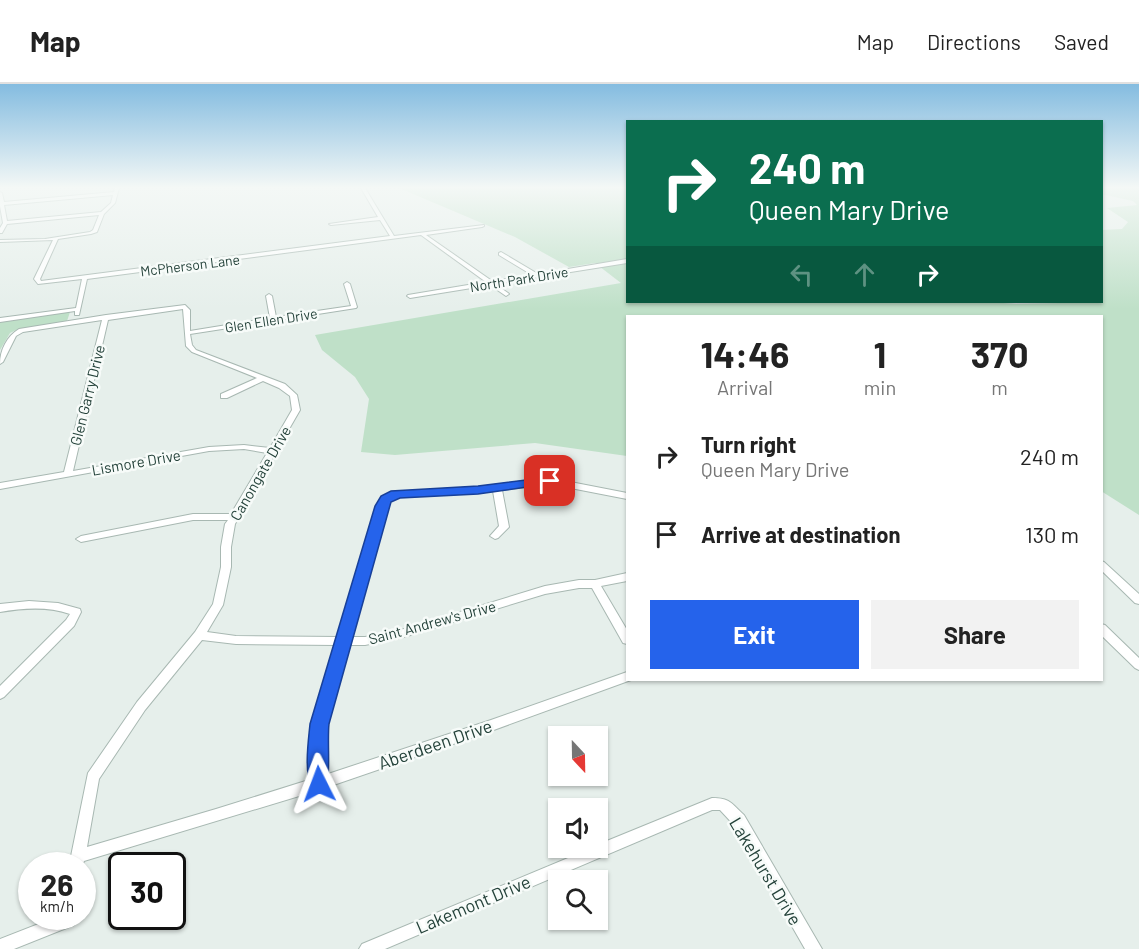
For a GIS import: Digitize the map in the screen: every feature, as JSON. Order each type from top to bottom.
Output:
[{"type":"street","points":[[0,241],[56,239],[86,235],[96,228]]},
{"type":"street","points":[[387,228],[393,238]]},
{"type":"street","name":"McPherson Lane","points":[[56,239],[37,279],[40,283],[464,228]]},
{"type":"street","points":[[422,234],[506,294]]},
{"type":"street","points":[[501,254],[538,276]]},
{"type":"street","name":"North Park Drive","points":[[410,296],[626,261]]},
{"type":"street","points":[[75,322],[85,279]]},
{"type":"street","name":"Glen Ellen Drive","points":[[187,333],[354,307],[346,284]]},
{"type":"street","points":[[268,296],[273,319]]},
{"type":"street","name":"Canongate Drive","points":[[3,352],[15,333],[106,317],[185,307],[189,346],[194,351],[287,389],[293,395],[296,410],[234,517],[226,547],[226,567],[221,599],[199,635],[141,705],[93,777],[79,852]]},
{"type":"street","points":[[0,320],[78,309]]},
{"type":"street","name":"Glen Garry Drive","points":[[68,474],[106,317]]},
{"type":"street","points":[[0,362],[3,352]]},
{"type":"street","points":[[224,396],[263,378]]},
{"type":"street","name":"Lismore Drive","points":[[0,486],[209,449],[244,447],[274,451]]},
{"type":"street","points":[[319,784],[317,748],[320,724],[382,506],[391,495],[498,488],[550,481],[626,496]]},
{"type":"street","points":[[495,536],[504,527],[498,488]]},
{"type":"street","points":[[81,539],[193,517],[234,517]]},
{"type":"street","points":[[1103,566],[1139,600]]},
{"type":"street","name":"Saint Andrew's Drive","points":[[199,635],[236,640],[365,641],[404,633],[545,590],[579,584],[595,584],[626,577]]},
{"type":"street","points":[[595,584],[626,638]]},
{"type":"street","points":[[0,608],[66,607],[76,612],[70,623],[0,694]]},
{"type":"street","points":[[1103,630],[1139,665]]},
{"type":"street","name":"Aberdeen Drive","points":[[96,855],[319,784],[626,677]]},
{"type":"street","name":"Lakemont Drive","points":[[366,949],[712,804]]},
{"type":"street","name":"Lakehurst Drive","points":[[712,804],[723,804],[739,820],[814,949]]},
{"type":"street","points":[[0,947],[43,930]]},
{"type":"green space","points":[[495,228],[626,228],[626,303],[1103,303],[1103,230],[1139,228],[1139,515],[1103,492],[1103,315],[626,315],[626,456],[535,443],[395,455],[361,452],[369,399],[355,377],[322,350],[315,335],[621,283],[595,263],[569,267]]},
{"type":"green space","points":[[70,312],[67,321],[10,333],[0,350],[0,322]]},
{"type":"route","points":[[319,784],[317,748],[320,724],[382,506],[386,499],[391,495],[400,494],[448,493],[550,481]]}]
